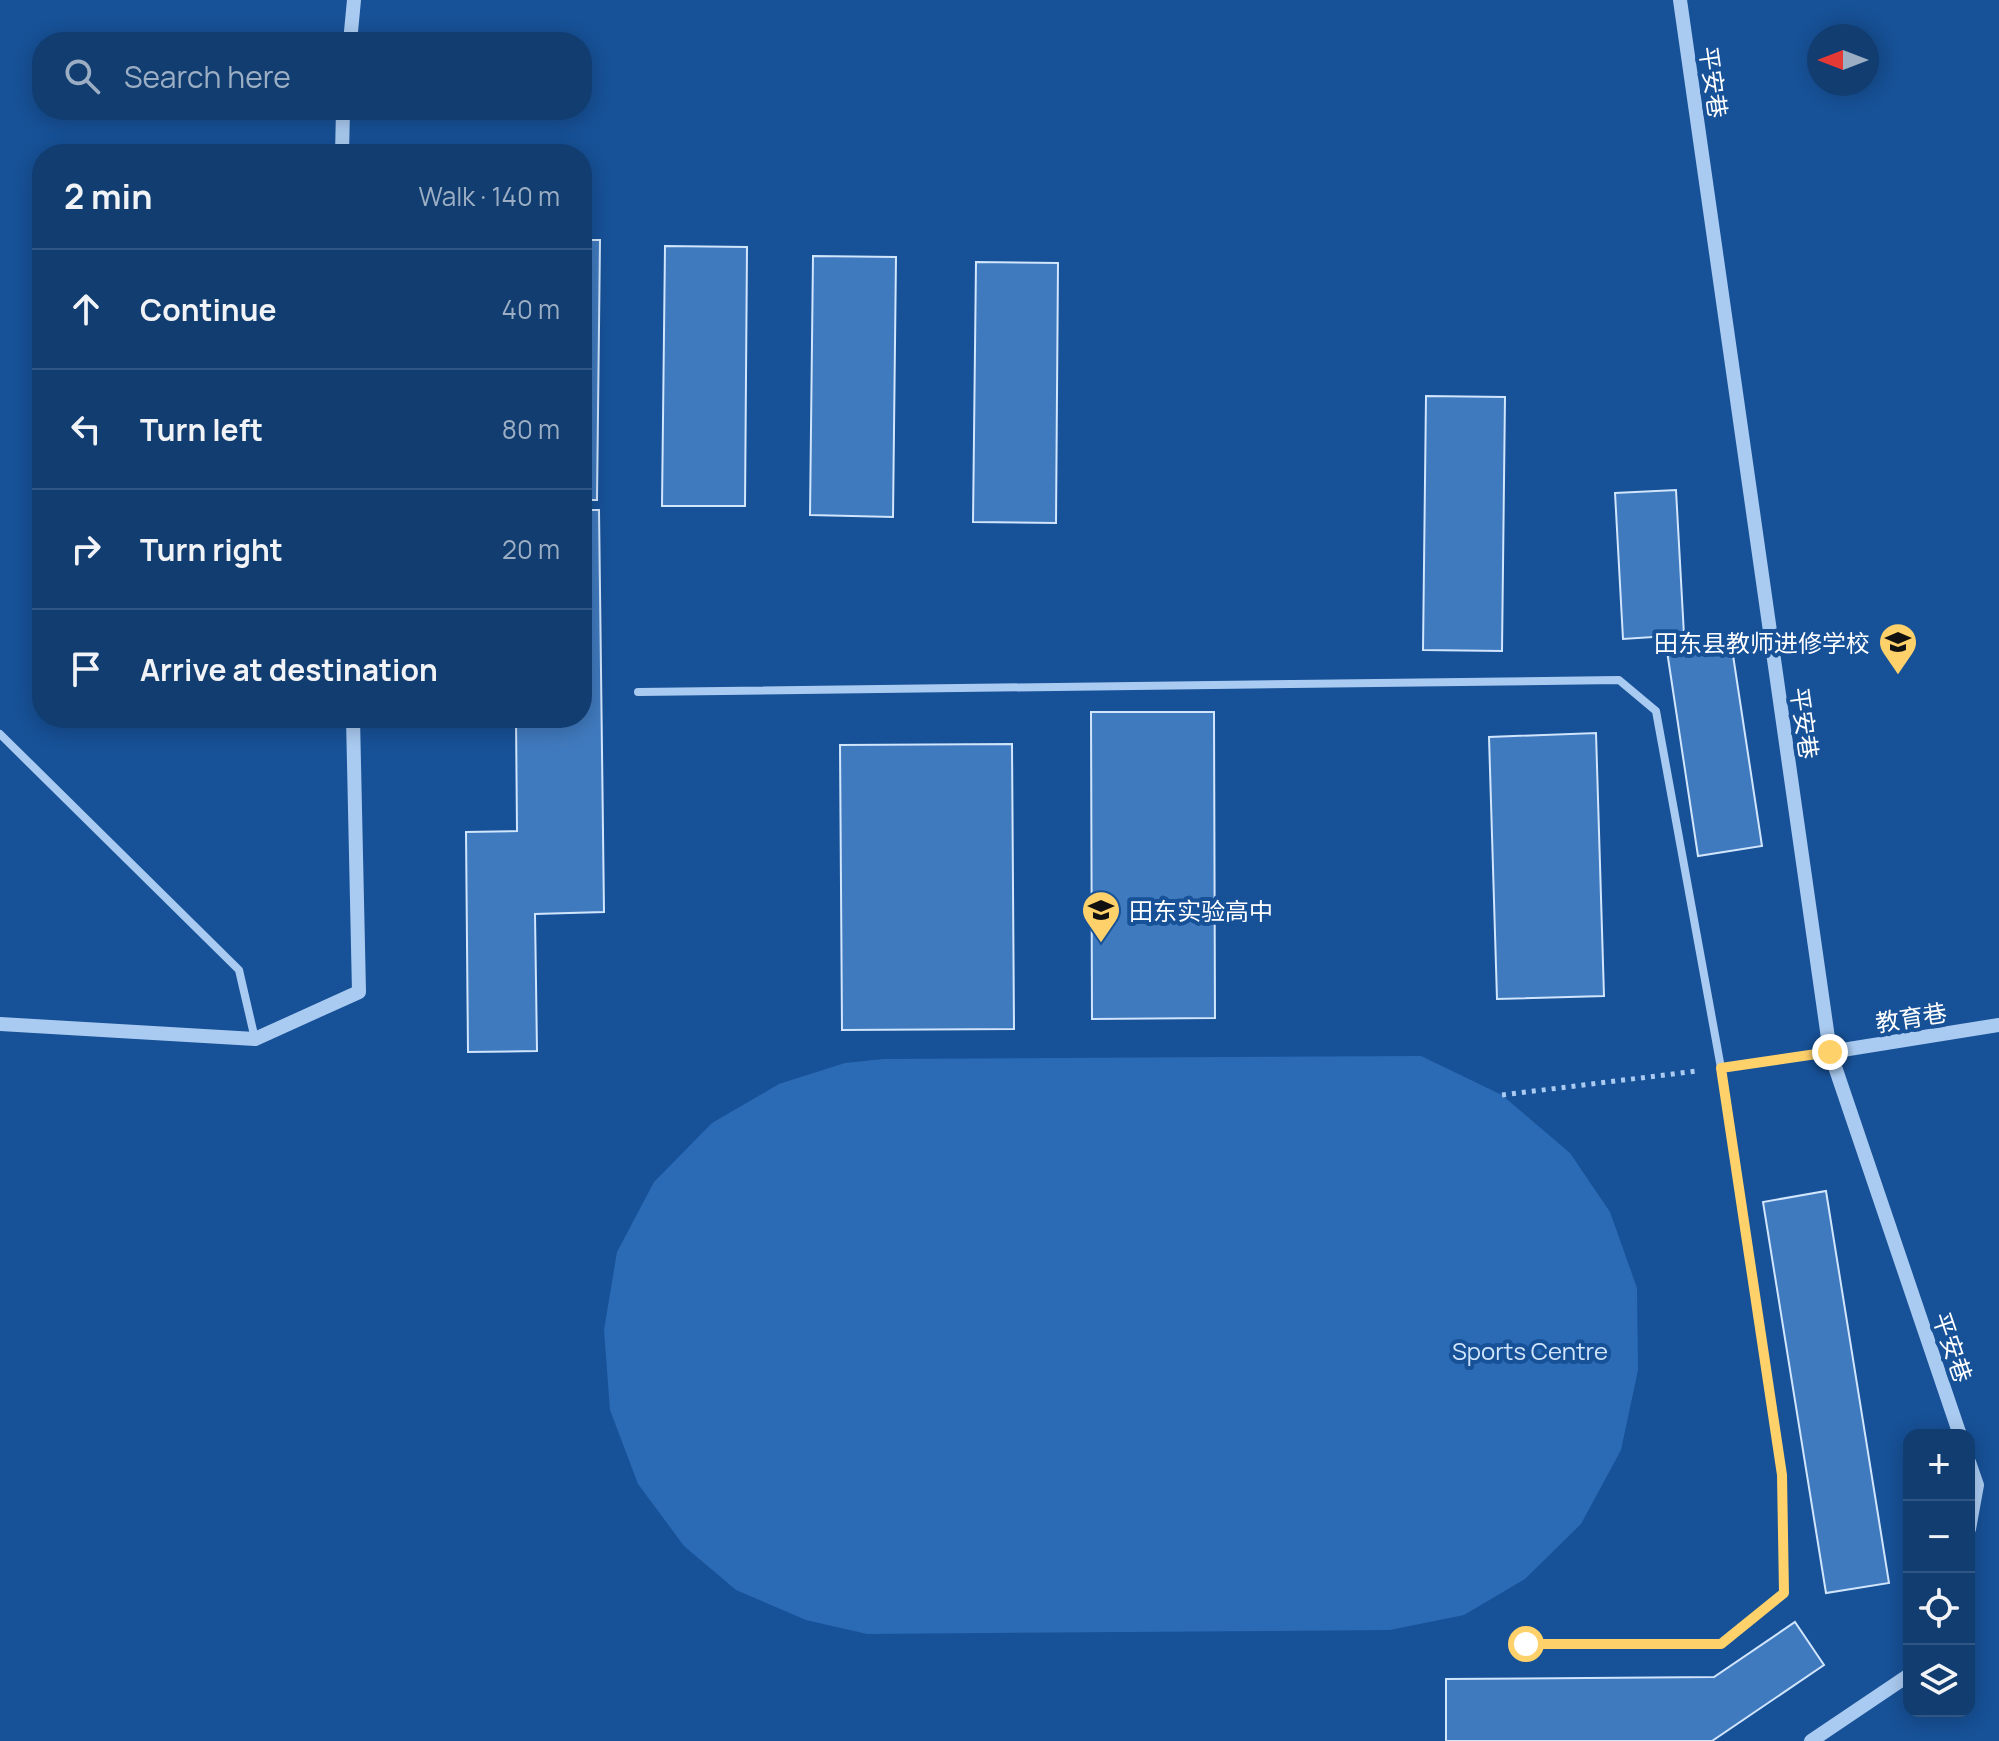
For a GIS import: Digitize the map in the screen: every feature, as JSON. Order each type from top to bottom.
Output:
[{"type":"street","points":[[351,32],[354,0]]},
{"type":"street","name":"平安巷","points":[[1680,0],[1830,1052],[1958,1429]]},
{"type":"street","points":[[342,120],[342,144]]},
{"type":"street","points":[[638,692],[1619,680],[1656,711],[1721,1068],[1782,1475],[1784,1593],[1721,1644],[1526,1644]]},
{"type":"street","points":[[0,1024],[255,1039],[359,992],[353,728]]},
{"type":"street","points":[[0,734],[239,970],[255,1039]]},
{"type":"street","name":"教育巷","points":[[1830,1052],[1999,1025]]},
{"type":"street","points":[[1721,1068],[1830,1052]]},
{"type":"street","points":[[1811,1741],[1903,1679]]},
{"type":"path","points":[[1502,1095],[1721,1068]]},
{"type":"green space","name":"Sports Centre","points":[[1421,1056],[1502,1095],[1570,1153],[1610,1212],[1637,1288],[1638,1370],[1621,1450],[1581,1524],[1525,1579],[1464,1615],[1390,1630],[867,1634],[806,1620],[736,1590],[684,1546],[638,1484],[610,1410],[604,1330],[617,1252],[654,1182],[712,1123],[779,1084],[845,1063],[884,1059]]},
{"type":"building","points":[[592,240],[600,240],[597,500],[592,500]]},
{"type":"building","points":[[665,246],[747,247],[745,506],[662,506]]},
{"type":"building","points":[[813,256],[896,257],[893,517],[810,515]]},
{"type":"building","points":[[976,262],[1058,263],[1056,523],[973,522]]},
{"type":"building","points":[[1426,396],[1505,397],[1502,651],[1423,650]]},
{"type":"building","points":[[1676,490],[1684,635],[1623,639],[1615,493]]},
{"type":"building","points":[[592,510],[599,510],[604,912],[535,914],[537,1051],[468,1052],[466,832],[517,831],[516,728],[592,728]]},
{"type":"building","points":[[1731,642],[1762,846],[1698,856],[1667,651]]},
{"type":"building","points":[[1091,712],[1214,712],[1215,1018],[1092,1019]]},
{"type":"building","points":[[1596,733],[1604,996],[1497,999],[1489,737]]},
{"type":"building","points":[[1012,744],[1014,1029],[842,1030],[840,745]]},
{"type":"building","points":[[1826,1191],[1889,1583],[1826,1593],[1763,1202]]},
{"type":"building","points":[[1795,1622],[1824,1665],[1712,1741],[1446,1741],[1446,1679],[1714,1677]]},
{"type":"place","name":"田东县教师进修学校","points":[[1898,676]]},
{"type":"place","name":"田东实验高中","points":[[1101,944]]},
{"type":"route","points":[[1526,1644],[1721,1644],[1784,1593],[1782,1475],[1721,1068],[1830,1052]]}]
